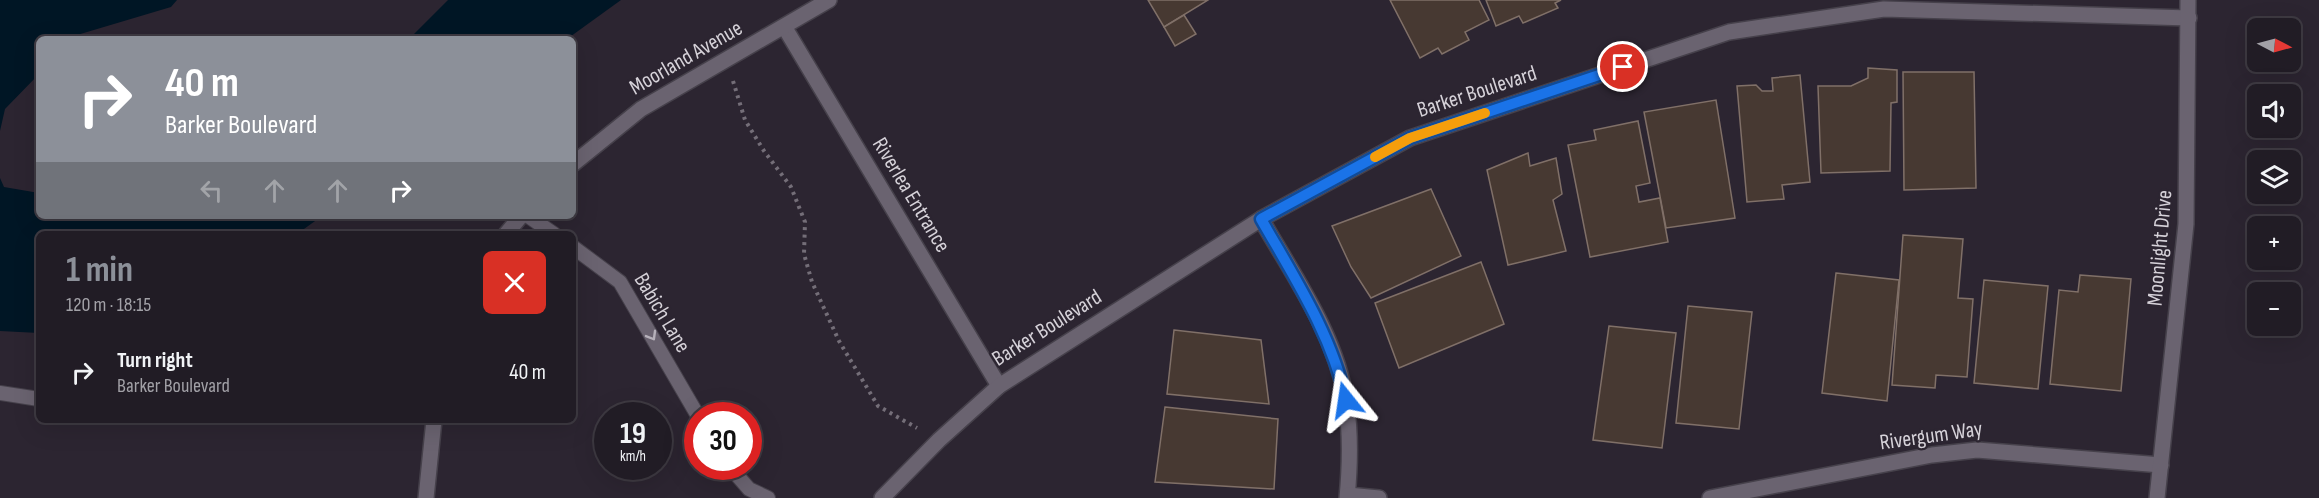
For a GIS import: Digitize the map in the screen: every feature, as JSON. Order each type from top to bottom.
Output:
[{"type":"street","name":"Moorland Avenue","points":[[576,162],[641,109],[720,62],[785,28],[829,0]]},
{"type":"street","name":"Moonlight Drive","points":[[2157,498],[2186,224],[2188,0]]},
{"type":"street","name":"Barker Boulevard","points":[[882,498],[939,440],[999,386],[1261,219],[1410,138],[1729,32],[1884,9],[2189,18]]},
{"type":"street","name":"Riverlea Entrance","points":[[785,28],[999,386]]},
{"type":"street","points":[[508,231],[518,219]]},
{"type":"street","points":[[1261,219],[1305,296],[1334,357],[1342,382],[1350,445],[1348,496],[1379,498]]},
{"type":"street","points":[[426,498],[434,423]]},
{"type":"street","name":"Rivergum Way","points":[[1710,498],[1932,455],[1977,450],[2161,465]]},
{"type":"lane","points":[[532,219],[550,231]]},
{"type":"lane","name":"Babich Lane","points":[[576,249],[620,282],[690,402]]},
{"type":"lane","points":[[0,393],[36,399]]},
{"type":"lane","points":[[741,480],[749,489],[768,498]]},
{"type":"path","points":[[720,62],[737,86],[745,120],[764,151],[791,187],[805,222],[806,263],[839,341],[878,406],[939,440]]},
{"type":"water","points":[[0,0],[177,0],[171,7],[76,36],[36,36],[36,77],[5,109],[0,131]]},
{"type":"water","points":[[448,0],[621,0],[571,36],[412,36]]},
{"type":"water","points":[[0,178],[4,187],[36,192],[36,219],[318,219],[301,231],[36,231],[36,333],[0,331]]},
{"type":"building","points":[[1148,0],[1208,0],[1164,27]]},
{"type":"building","points":[[1390,0],[1479,0],[1489,20],[1465,32],[1469,40],[1442,54],[1438,48],[1420,58]]},
{"type":"building","points":[[1486,0],[1561,0],[1555,3],[1558,8],[1523,23],[1519,16],[1496,26]]},
{"type":"building","points":[[1184,15],[1196,34],[1175,46],[1164,27]]},
{"type":"building","points":[[1868,68],[1897,70],[1897,102],[1891,103],[1890,171],[1821,173],[1818,86],[1851,86],[1868,78]]},
{"type":"building","points":[[1903,72],[1974,72],[1976,188],[1904,190]]},
{"type":"building","points":[[1800,75],[1810,182],[1782,185],[1784,199],[1747,202],[1737,86],[1756,85],[1762,91],[1773,91],[1772,78]]},
{"type":"building","points":[[1716,100],[1735,218],[1666,228],[1644,112]]},
{"type":"building","points":[[1638,121],[1650,183],[1636,186],[1639,202],[1660,198],[1668,242],[1590,257],[1568,145],[1596,140],[1594,130]]},
{"type":"building","points":[[1528,153],[1530,166],[1556,158],[1562,194],[1553,200],[1566,251],[1508,265],[1487,170]]},
{"type":"building","points":[[1431,189],[1461,256],[1371,298],[1351,267],[1332,226]]},
{"type":"building","points":[[1903,235],[1963,239],[1958,298],[1973,299],[1967,377],[1936,375],[1935,388],[1892,385]]},
{"type":"building","points":[[1481,262],[1504,324],[1399,368],[1375,303]]},
{"type":"building","points":[[1836,273],[1899,280],[1887,401],[1822,393]]},
{"type":"building","points":[[2080,275],[2131,279],[2121,391],[2050,384],[2059,290],[2078,292]]},
{"type":"building","points":[[1984,280],[2048,286],[2038,389],[1974,383]]},
{"type":"building","points":[[1688,306],[1752,312],[1739,429],[1676,423]]},
{"type":"building","points":[[1609,326],[1676,333],[1662,448],[1593,440]]},
{"type":"building","points":[[1174,330],[1261,340],[1269,404],[1167,394]]},
{"type":"building","points":[[1165,407],[1278,419],[1274,489],[1155,482]]},
{"type":"slow traffic","points":[[1375,157],[1410,138],[1485,113]]},
{"type":"route","points":[[1346,400],[1338,369],[1324,334],[1261,219],[1410,138],[1623,67]]}]
